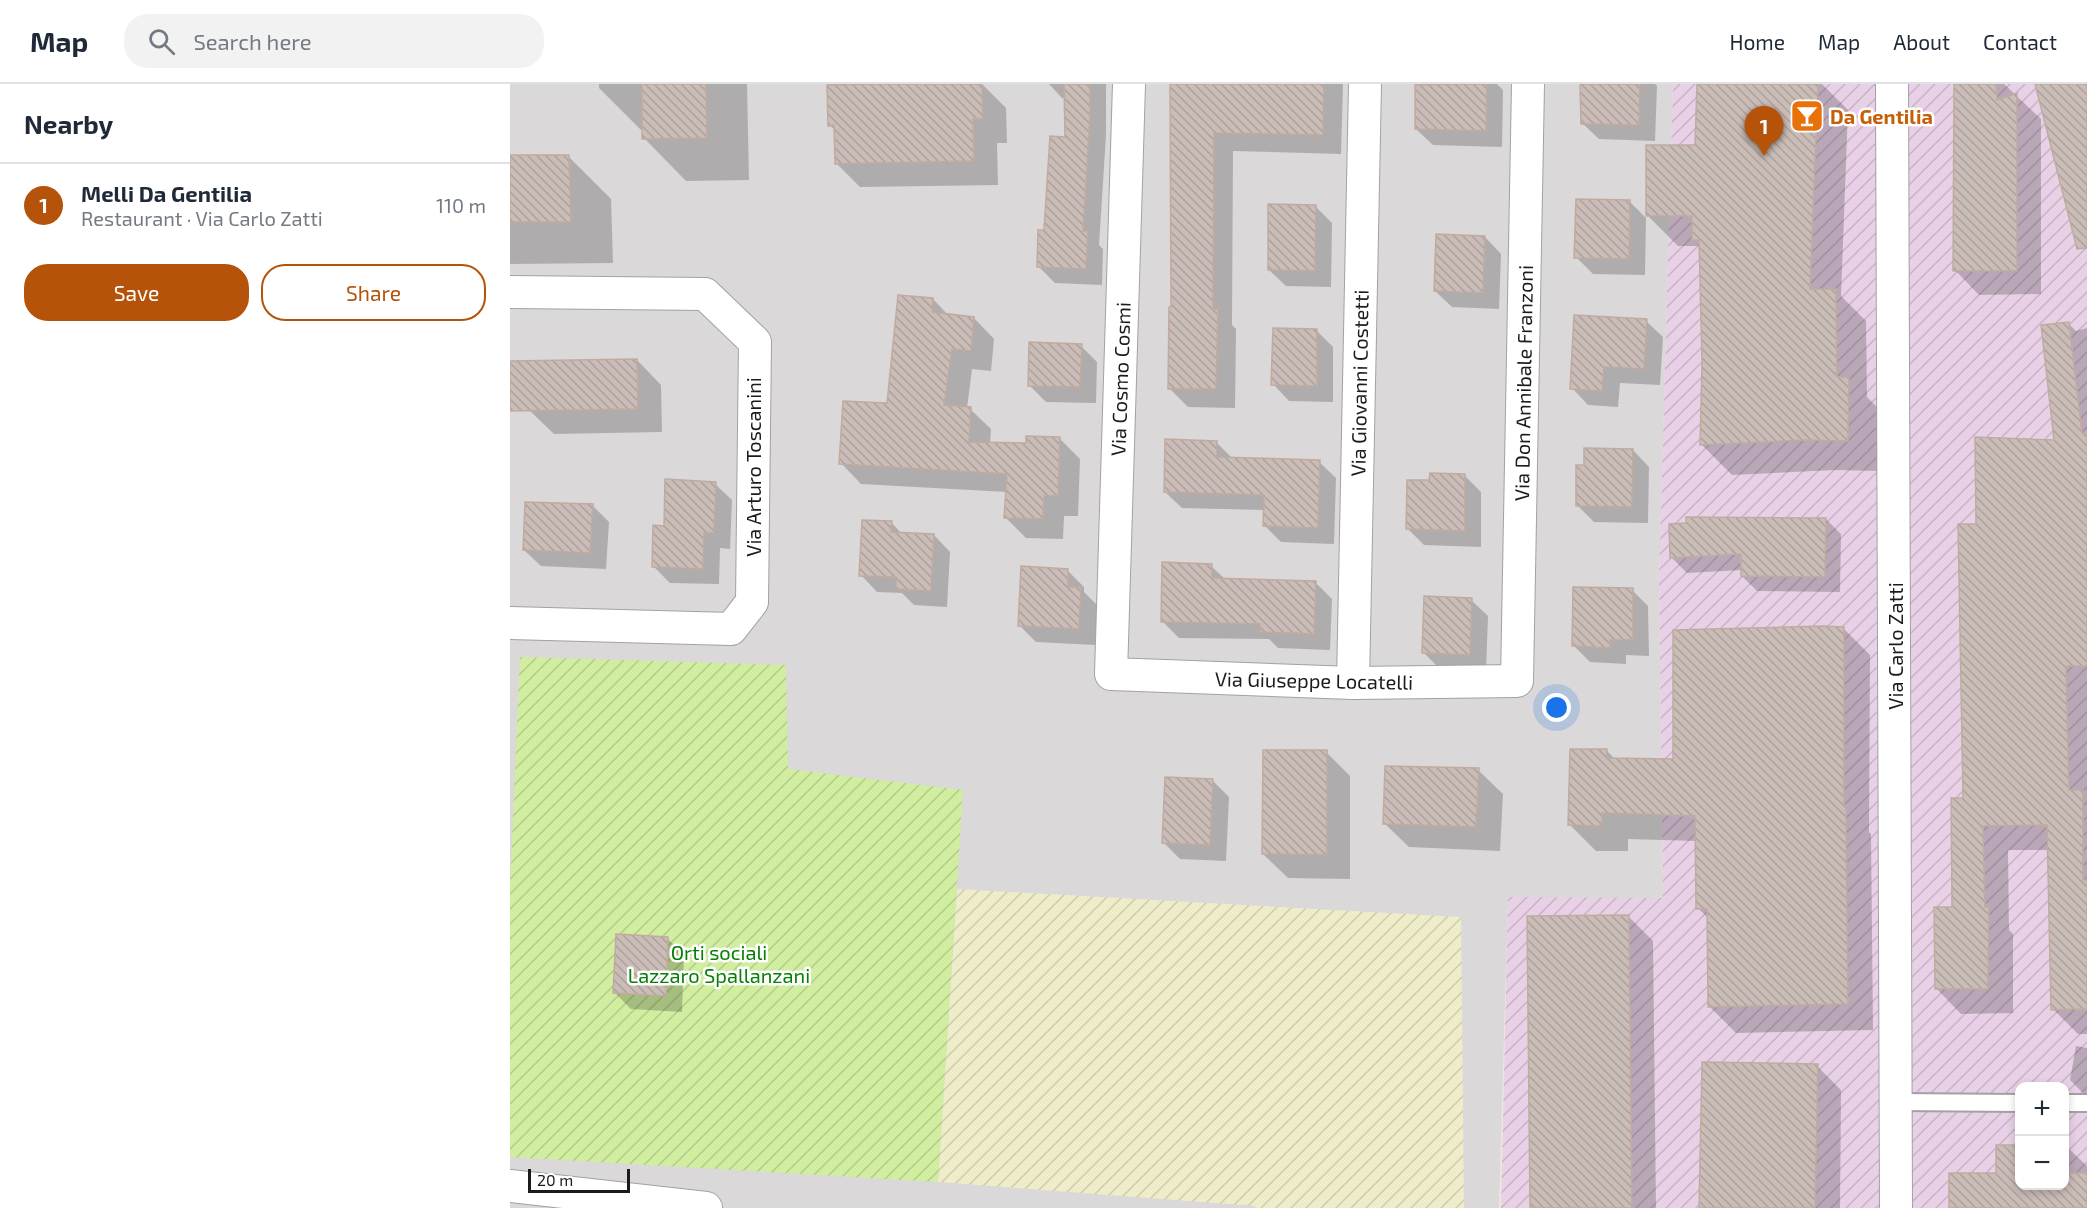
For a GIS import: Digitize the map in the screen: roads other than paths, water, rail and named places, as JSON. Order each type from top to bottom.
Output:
[{"type":"street","name":"Via Cosmo Cosmi","points":[[1111,674],[1129,84]]},
{"type":"street","name":"Via Giovanni Costetti","points":[[1353,683],[1365,84]]},
{"type":"street","name":"Via Don Annibale Franzoni","points":[[1517,681],[1528,84]]},
{"type":"street","name":"Via Carlo Zatti","points":[[1892,84],[1896,1208]]},
{"type":"street","name":"Via Arturo Toscanini","points":[[510,292],[705,294],[754,342],[752,602],[730,629],[510,623]]},
{"type":"street","name":"Via Giuseppe Locatelli","points":[[1111,674],[1353,683],[1517,681]]},
{"type":"street","points":[[510,1186],[706,1208]]},
{"type":"lane","points":[[1896,1102],[2015,1103]]},
{"type":"lane","points":[[2069,1103],[2087,1103]]},
{"type":"place","name":"Da Gentilia","points":[[1807,116]]},
{"type":"place","name":"Melli Da Gentilia","points":[[1764,156]]},
{"type":"park label","name":"Orti sociali Lazzaro Spallanzani","points":[[719,964]]}]
